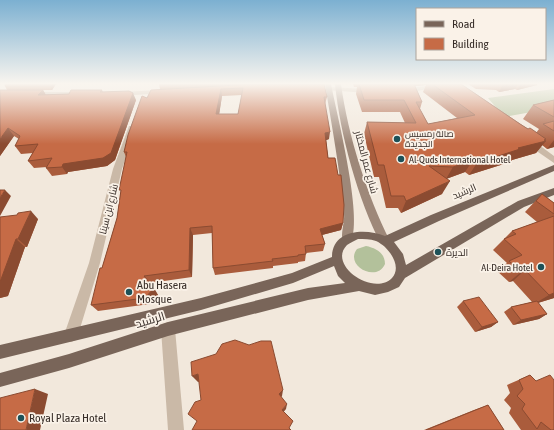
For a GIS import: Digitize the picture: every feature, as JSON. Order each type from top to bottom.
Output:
[{"type":"main road","points":[[331,104],[345,175],[350,222],[347,238]]},
{"type":"main road","name":"شارع عمر المختار","points":[[342,104],[349,139],[366,200],[376,225],[385,241]]},
{"type":"main road","name":"الرشيد","points":[[385,241],[435,218],[554,168]]},
{"type":"main road","points":[[401,274],[521,204],[554,191]]},
{"type":"main road","points":[[356,235],[365,235],[376,237],[385,241],[399,256],[402,265],[401,274],[396,282],[388,287],[378,290],[358,286],[346,277],[339,269],[336,260],[337,251],[347,238],[356,235]]},
{"type":"main road","name":"الرشيد","points":[[0,352],[201,304],[285,280],[336,260]]},
{"type":"main road","name":"الرشيد","points":[[0,380],[69,361],[168,329],[308,294],[358,286]]},
{"type":"street","name":"شارع ابن سينا","points":[[71,335],[89,284],[120,161],[136,118]]},
{"type":"street","points":[[523,137],[554,160]]},
{"type":"street","points":[[168,329],[176,430]]},
{"type":"green space","points":[[493,104],[554,104],[554,108],[504,117]]},
{"type":"green space","points":[[366,246],[373,248],[382,254],[385,264],[381,270],[369,272],[358,266],[354,255],[357,249]]},
{"type":"building","points":[[0,104],[129,104],[111,153],[103,158],[63,164],[62,167],[46,168],[52,158],[28,161],[38,144],[15,146],[20,136],[8,128],[0,139]]},
{"type":"building","points":[[139,104],[218,104],[216,114],[238,114],[240,104],[325,104],[330,132],[325,133],[328,158],[335,158],[338,175],[341,175],[344,205],[343,223],[320,229],[325,244],[305,246],[306,254],[272,259],[273,261],[213,268],[212,226],[190,228],[189,270],[144,276],[154,288],[145,298],[91,305],[100,268],[102,268],[117,218],[121,190],[119,190],[127,152],[124,152],[128,135]]},
{"type":"building","points":[[406,104],[417,104],[428,124],[475,115],[460,104],[491,104],[528,129],[530,128],[546,139],[544,140],[546,141],[518,148],[520,149],[477,163],[473,160],[453,167],[429,166],[450,181],[406,201],[404,196],[391,196],[384,165],[378,165],[367,122],[416,123]]},
{"type":"building","points":[[554,104],[554,117],[533,105]]},
{"type":"building","points":[[554,121],[554,131],[543,124]]},
{"type":"building","points":[[0,190],[5,190],[0,198]]},
{"type":"building","points":[[542,194],[554,203],[554,214],[536,201]]},
{"type":"building","points":[[31,211],[18,239],[16,239],[0,282],[0,217],[17,215],[18,213]]},
{"type":"building","name":"Al-Deira Hotel","points":[[554,216],[554,293],[549,295],[525,270],[521,272],[509,261],[522,255],[504,239],[516,234],[512,231]]},
{"type":"building","points":[[479,297],[498,322],[482,327],[463,301]]},
{"type":"building","points":[[537,301],[547,314],[521,320],[511,307]]},
{"type":"building","points":[[235,340],[249,345],[261,341],[271,341],[283,390],[279,394],[287,404],[282,410],[293,421],[289,428],[291,430],[192,430],[197,421],[188,414],[195,402],[201,400],[198,374],[192,376],[191,362],[216,354],[222,344]]},
{"type":"building","points":[[530,375],[536,381],[550,375],[554,380],[554,430],[551,430],[541,422],[537,429],[522,409],[525,404],[517,396],[523,389],[519,380]]},
{"type":"building","name":"Royal Plaza Hotel","points":[[35,389],[26,430],[0,430],[0,398]]},
{"type":"building","points":[[488,405],[504,430],[426,430]]},
{"type":"place","name":"صالة رمسيس الجديدة","points":[[397,139]]},
{"type":"place","name":"Al-Quds International Hotel","points":[[401,159]]},
{"type":"place","name":"الديرة","points":[[438,252]]},
{"type":"place","name":"Al-Deira Hotel","points":[[541,267]]},
{"type":"place","name":"Abu Hasera Mosque","points":[[129,292]]},
{"type":"place","name":"Royal Plaza Hotel","points":[[21,418]]}]
